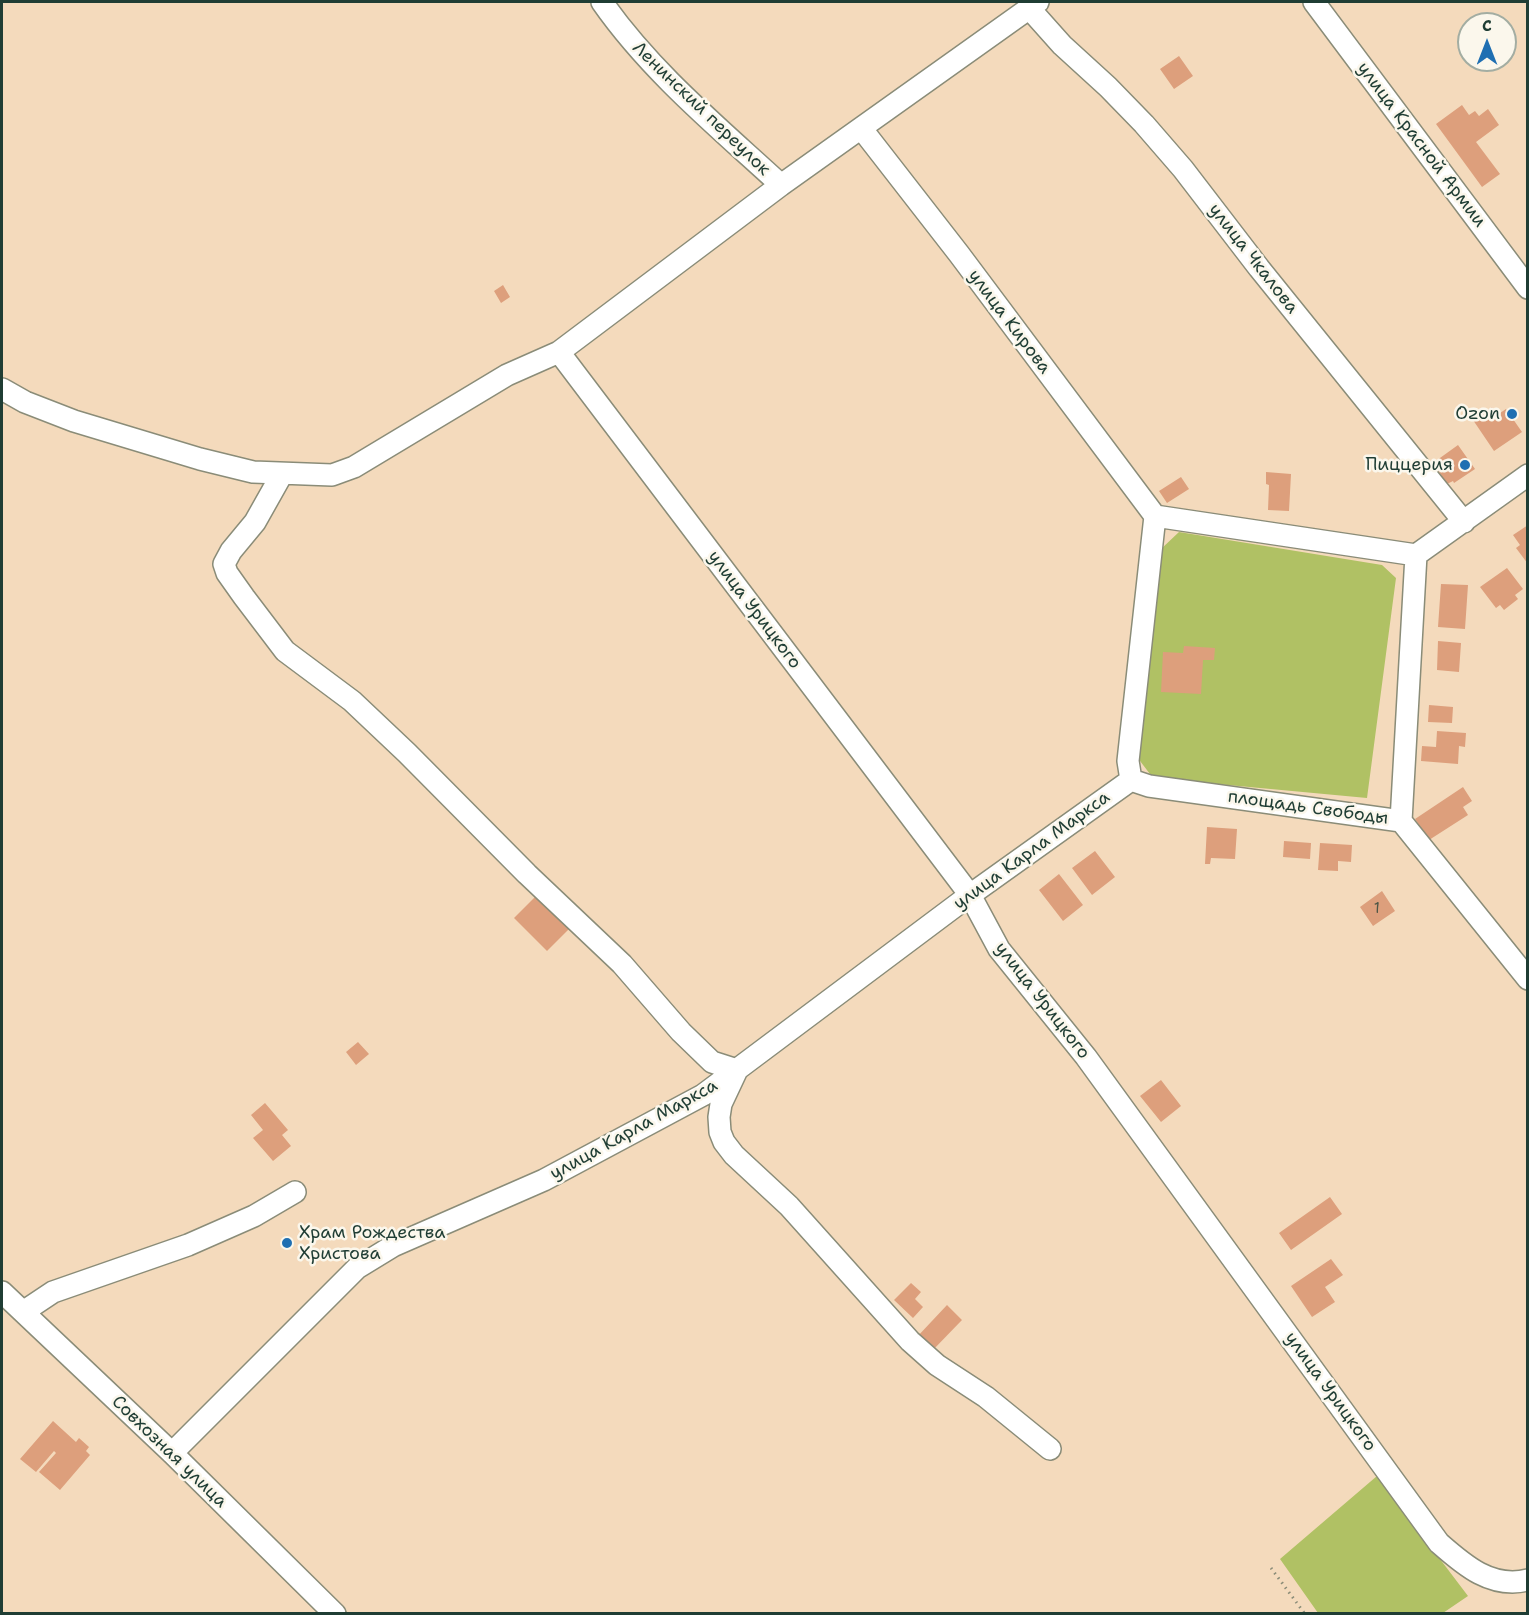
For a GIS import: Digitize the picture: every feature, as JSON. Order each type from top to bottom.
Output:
[{"type":"street","name":"Ленинский переулок","points":[[602,2],[622,31],[659,73],[781,185]]},
{"type":"street","name":"улица Красной Армии","points":[[1314,2],[1527,288]]},
{"type":"street","points":[[2,388],[25,402],[97,428],[253,472],[332,475],[354,467],[507,375],[559,352],[781,185],[1034,5]]},
{"type":"street","name":"улица Чкалова","points":[[1034,5],[1062,45],[1108,87],[1183,169],[1259,268],[1464,522]]},
{"type":"street","name":"улица Кирова","points":[[861,128],[959,254],[1155,516]]},
{"type":"street","name":"улица Урицкого","points":[[559,352],[970,895],[999,949],[1086,1057],[1439,1543],[1466,1567],[1493,1580],[1518,1582],[1527,1580]]},
{"type":"street","points":[[282,474],[255,522],[231,551],[224,564],[227,573],[250,606],[285,651],[352,701],[407,753],[527,874],[622,964],[681,1032],[712,1062],[737,1070],[722,1104],[719,1118],[720,1132],[724,1142],[734,1155],[789,1206],[910,1341],[938,1365],[986,1397],[1050,1449]]},
{"type":"street","points":[[1131,780],[1128,761],[1155,516],[1416,555],[1527,475]]},
{"type":"street","name":"площадь Свободы","points":[[1131,780],[1149,786],[1401,821],[1416,555]]},
{"type":"street","name":"улица Карла Маркса","points":[[172,1453],[357,1268],[393,1246],[544,1180],[703,1095],[970,895],[1131,780]]},
{"type":"street","points":[[1401,821],[1527,980]]},
{"type":"street","points":[[23,1312],[53,1292],[188,1245],[254,1216],[295,1192]]},
{"type":"street","name":"Совхозная улица","points":[[2,1292],[172,1453],[335,1614]]},
{"type":"path","points":[[1271,1568],[1305,1614]]},
{"type":"green space","points":[[1179,532],[1382,565],[1396,578],[1367,798],[1153,778],[1137,757],[1160,550]]},
{"type":"green space","points":[[1377,1476],[1468,1596],[1443,1613],[1318,1613],[1280,1559]]},
{"type":"building","points":[[1179,56],[1193,76],[1174,89],[1160,69]]},
{"type":"building","points":[[1462,105],[1469,115],[1475,111],[1479,116],[1488,109],[1499,125],[1476,142],[1500,174],[1482,187],[1436,124]]},
{"type":"building","points":[[503,285],[510,297],[501,303],[494,291]]},
{"type":"building","points":[[1492,407],[1497,415],[1506,409],[1522,432],[1494,451],[1473,420]]},
{"type":"building","points":[[1458,445],[1475,469],[1454,483],[1453,481],[1447,484],[1433,463]]},
{"type":"building","points":[[1266,472],[1291,474],[1289,511],[1268,510],[1269,485],[1266,484]]},
{"type":"building","points":[[1181,477],[1189,489],[1167,503],[1159,491]]},
{"type":"building","points":[[1528,525],[1528,564],[1516,548],[1520,545],[1513,535]]},
{"type":"building","points":[[1507,568],[1523,589],[1515,595],[1518,599],[1504,610],[1500,605],[1496,608],[1480,587]]},
{"type":"building","points":[[1441,584],[1468,585],[1465,629],[1438,627]]},
{"type":"building","points":[[1438,641],[1461,643],[1459,672],[1437,670]]},
{"type":"building","points":[[1184,646],[1215,648],[1214,660],[1203,660],[1201,694],[1161,692],[1163,652],[1183,653]]},
{"type":"building","points":[[1429,705],[1453,707],[1452,723],[1428,722]]},
{"type":"building","points":[[1437,731],[1466,733],[1465,747],[1459,746],[1458,764],[1421,761],[1422,746],[1436,747]]},
{"type":"building","points":[[1463,787],[1472,801],[1463,807],[1468,815],[1429,840],[1415,819]]},
{"type":"building","points":[[1207,827],[1237,829],[1235,859],[1211,858],[1210,864],[1205,864]]},
{"type":"building","points":[[1284,841],[1311,843],[1310,859],[1283,857]]},
{"type":"building","points":[[1320,843],[1352,845],[1351,862],[1338,861],[1338,871],[1318,870]]},
{"type":"building","points":[[1095,851],[1115,877],[1092,895],[1072,868]]},
{"type":"building","points":[[1059,874],[1083,905],[1063,921],[1039,890]]},
{"type":"building","points":[[1382,891],[1395,911],[1373,926],[1360,907]]},
{"type":"building","points":[[536,896],[569,929],[547,951],[514,918]]},
{"type":"building","points":[[358,1042],[369,1054],[356,1065],[346,1052]]},
{"type":"building","points":[[1161,1080],[1181,1106],[1161,1122],[1140,1096]]},
{"type":"building","points":[[265,1103],[288,1130],[282,1135],[291,1146],[273,1161],[253,1138],[263,1130],[251,1115]]},
{"type":"building","points":[[1330,1197],[1342,1214],[1291,1250],[1279,1233]]},
{"type":"building","points":[[1331,1259],[1343,1275],[1325,1287],[1335,1302],[1312,1317],[1291,1286]]},
{"type":"building","points":[[911,1283],[921,1292],[915,1299],[923,1307],[913,1318],[894,1300]]},
{"type":"building","points":[[947,1305],[962,1320],[931,1352],[916,1338]]},
{"type":"building","points":[[53,1421],[76,1442],[79,1438],[89,1447],[86,1451],[90,1455],[60,1490],[39,1472],[56,1453],[54,1451],[36,1472],[20,1459]]},
{"type":"place","name":"Ozon","points":[[1512,414]]},
{"type":"place","name":"Пиццерия","points":[[1465,465]]},
{"type":"place","name":"Храм Рождества Христова","points":[[287,1243]]}]
